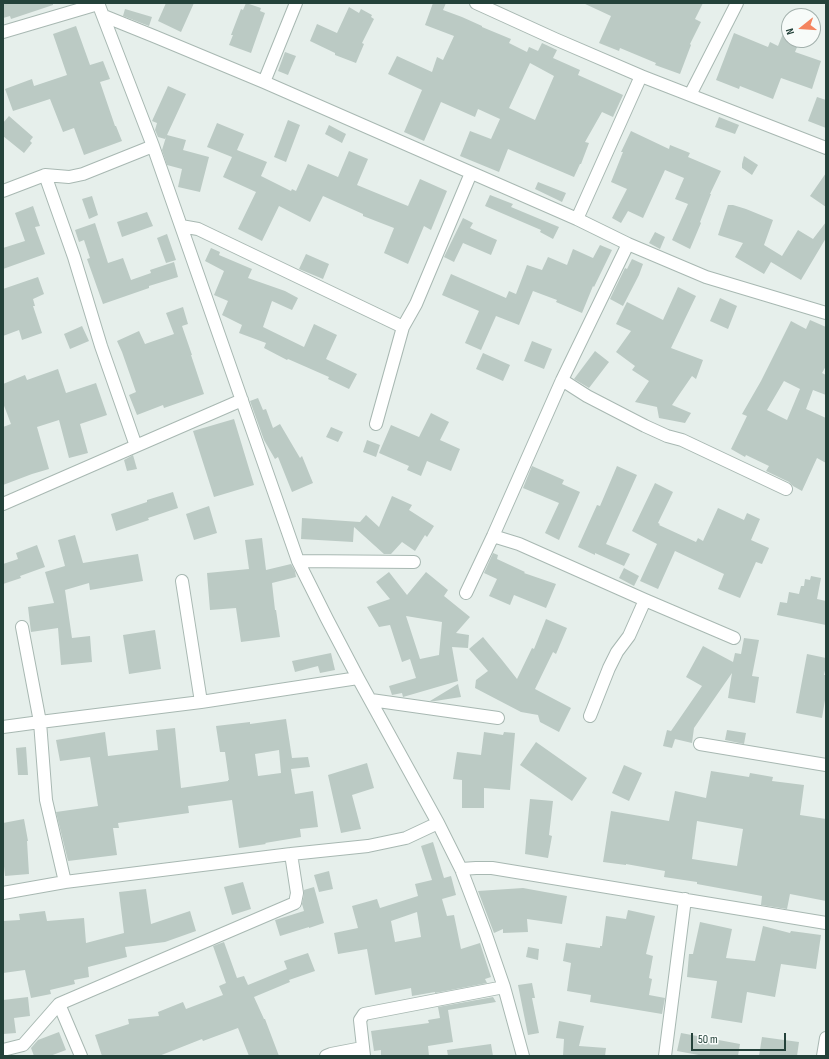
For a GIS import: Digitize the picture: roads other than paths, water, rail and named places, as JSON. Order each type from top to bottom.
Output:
[{"type":"street","points":[[264,82],[296,3]]},
{"type":"street","points":[[476,3],[641,76],[826,148]]},
{"type":"street","points":[[690,95],[737,3]]},
{"type":"street","points":[[3,32],[98,4],[104,16],[153,146],[298,561],[358,678],[438,823],[461,869],[504,988],[523,1056]]},
{"type":"street","points":[[104,16],[264,82],[577,219],[628,244],[706,278],[826,312]]},
{"type":"street","points":[[577,219],[641,76]]},
{"type":"street","points":[[3,192],[45,175],[69,177],[83,174],[153,146]]},
{"type":"street","points":[[376,424],[404,327],[416,304],[470,173]]},
{"type":"street","points":[[45,175],[74,257],[101,346],[136,446]]},
{"type":"street","points":[[181,226],[198,230],[404,327]]},
{"type":"street","points":[[466,593],[562,380],[628,244]]},
{"type":"street","points":[[562,380],[588,396],[662,434],[682,440],[786,489]]},
{"type":"street","points":[[3,504],[242,400]]},
{"type":"street","points":[[493,536],[519,544],[734,638]]},
{"type":"street","points":[[298,561],[414,562]]},
{"type":"street","points":[[182,581],[201,702]]},
{"type":"street","points":[[590,716],[609,668],[617,652],[629,636],[645,600]]},
{"type":"street","points":[[22,627],[40,722],[46,800],[65,882]]},
{"type":"street","points":[[3,728],[201,702],[358,678]]},
{"type":"street","points":[[371,700],[498,718]]},
{"type":"street","points":[[700,744],[826,764]]},
{"type":"street","points":[[3,893],[65,882],[368,846],[406,838],[438,823]]},
{"type":"street","points":[[3,1050],[23,1045],[58,1004],[295,903],[297,893],[291,854]]},
{"type":"street","points":[[461,869],[492,868],[826,923]]},
{"type":"street","points":[[665,1056],[685,899]]},
{"type":"street","points":[[326,1056],[331,1054],[363,1052],[360,1020],[364,1014],[504,988]]},
{"type":"street","points":[[58,1004],[81,1056]]},
{"type":"street","points":[[823,1056],[826,1038]]}]
